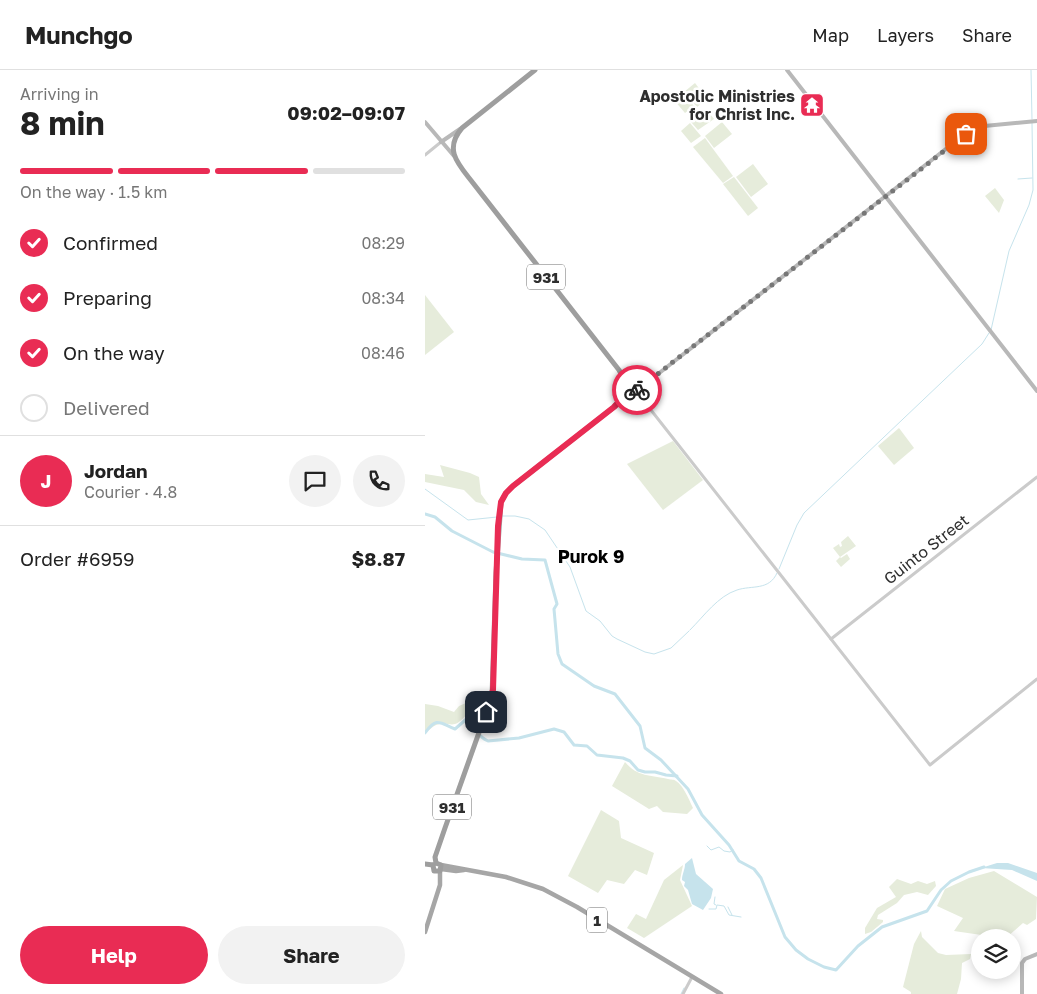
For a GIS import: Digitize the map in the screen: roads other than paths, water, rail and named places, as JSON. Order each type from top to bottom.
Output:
[{"type":"highway","points":[[455,156],[454,140],[462,128],[535,70]]},
{"type":"highway","name":"931","points":[[437,868],[435,857],[493,690],[498,526],[501,502],[506,493],[614,407],[619,401],[624,384],[621,373],[473,183],[455,156]]},
{"type":"highway","name":"1","points":[[425,866],[437,868]]},
{"type":"main road","points":[[787,70],[1037,391]]},
{"type":"main road","points":[[619,401],[624,400],[636,391],[885,195],[975,127],[1034,121]]},
{"type":"main road","points":[[425,122],[455,156]]},
{"type":"main road","points":[[441,142],[462,128]]},
{"type":"main road","points":[[437,868],[441,880]]},
{"type":"main road","name":"1","points":[[437,868],[464,870]]},
{"type":"main road","name":"1","points":[[437,868],[464,870],[506,877],[543,889],[577,907],[721,994]]},
{"type":"main road","points":[[425,932],[441,880],[451,870]]},
{"type":"main road","points":[[1022,994],[1022,963],[1025,959],[1037,954]]},
{"type":"street","points":[[425,155],[441,142]]},
{"type":"street","points":[[636,391],[930,765],[1037,679]]},
{"type":"street","name":"Guinto Street","points":[[831,639],[1037,477]]},
{"type":"street","points":[[683,994],[693,977]]},
{"type":"water","points":[[692,858],[696,874],[713,889],[711,898],[703,910],[692,904],[688,890],[684,886],[685,882],[682,880],[685,864]]},
{"type":"water","points":[[997,863],[1008,863],[1037,873],[1037,881],[1012,870],[981,868]]},
{"type":"waterway","points":[[1031,70],[1032,119]]},
{"type":"waterway","points":[[991,330],[1009,251],[1029,205],[1033,190],[1032,123]]},
{"type":"waterway","points":[[1018,179],[1032,178]]},
{"type":"waterway","points":[[779,569],[797,525],[804,513],[982,344],[989,333]]},
{"type":"waterway","points":[[425,489],[468,520],[497,517]]},
{"type":"waterway","points":[[425,514],[435,517],[452,531],[493,552],[522,559],[545,560],[557,604],[554,609],[558,654],[562,664],[594,686],[615,694],[640,726],[645,748],[661,760],[688,789],[702,815],[729,845],[739,861],[754,869],[761,878],[785,937],[796,950],[808,959],[824,967],[836,970],[858,946],[882,927],[927,911],[941,890],[951,881],[984,867]]},
{"type":"waterway","points":[[503,516],[529,519],[545,530],[570,567],[586,611],[600,621],[612,636],[645,652],[654,654],[671,648],[689,631]]},
{"type":"waterway","points":[[690,630],[712,607],[730,593],[765,585],[774,579],[777,573]]},
{"type":"waterway","points":[[425,733],[433,724],[439,722],[455,729],[471,715],[474,718],[479,735],[488,741],[519,738],[554,729],[564,732],[574,745],[587,746],[597,755],[623,758],[630,761],[638,770],[645,772],[677,776]]},
{"type":"waterway","points":[[707,846],[711,850],[719,847],[724,851],[730,852],[733,850]]},
{"type":"waterway","points":[[715,897],[714,904],[716,905]]},
{"type":"waterway","points":[[709,909],[716,909],[717,905],[724,906],[729,915],[741,917]]},
{"type":"waterway","points":[[728,907],[732,915]]},
{"type":"waterway","points":[[681,994],[684,988]]},
{"type":"place","name":"Apostolic Ministries for Christ Inc.","points":[[812,105]]},
{"type":"district","name":"Purok 9","points":[[591,556]]}]
